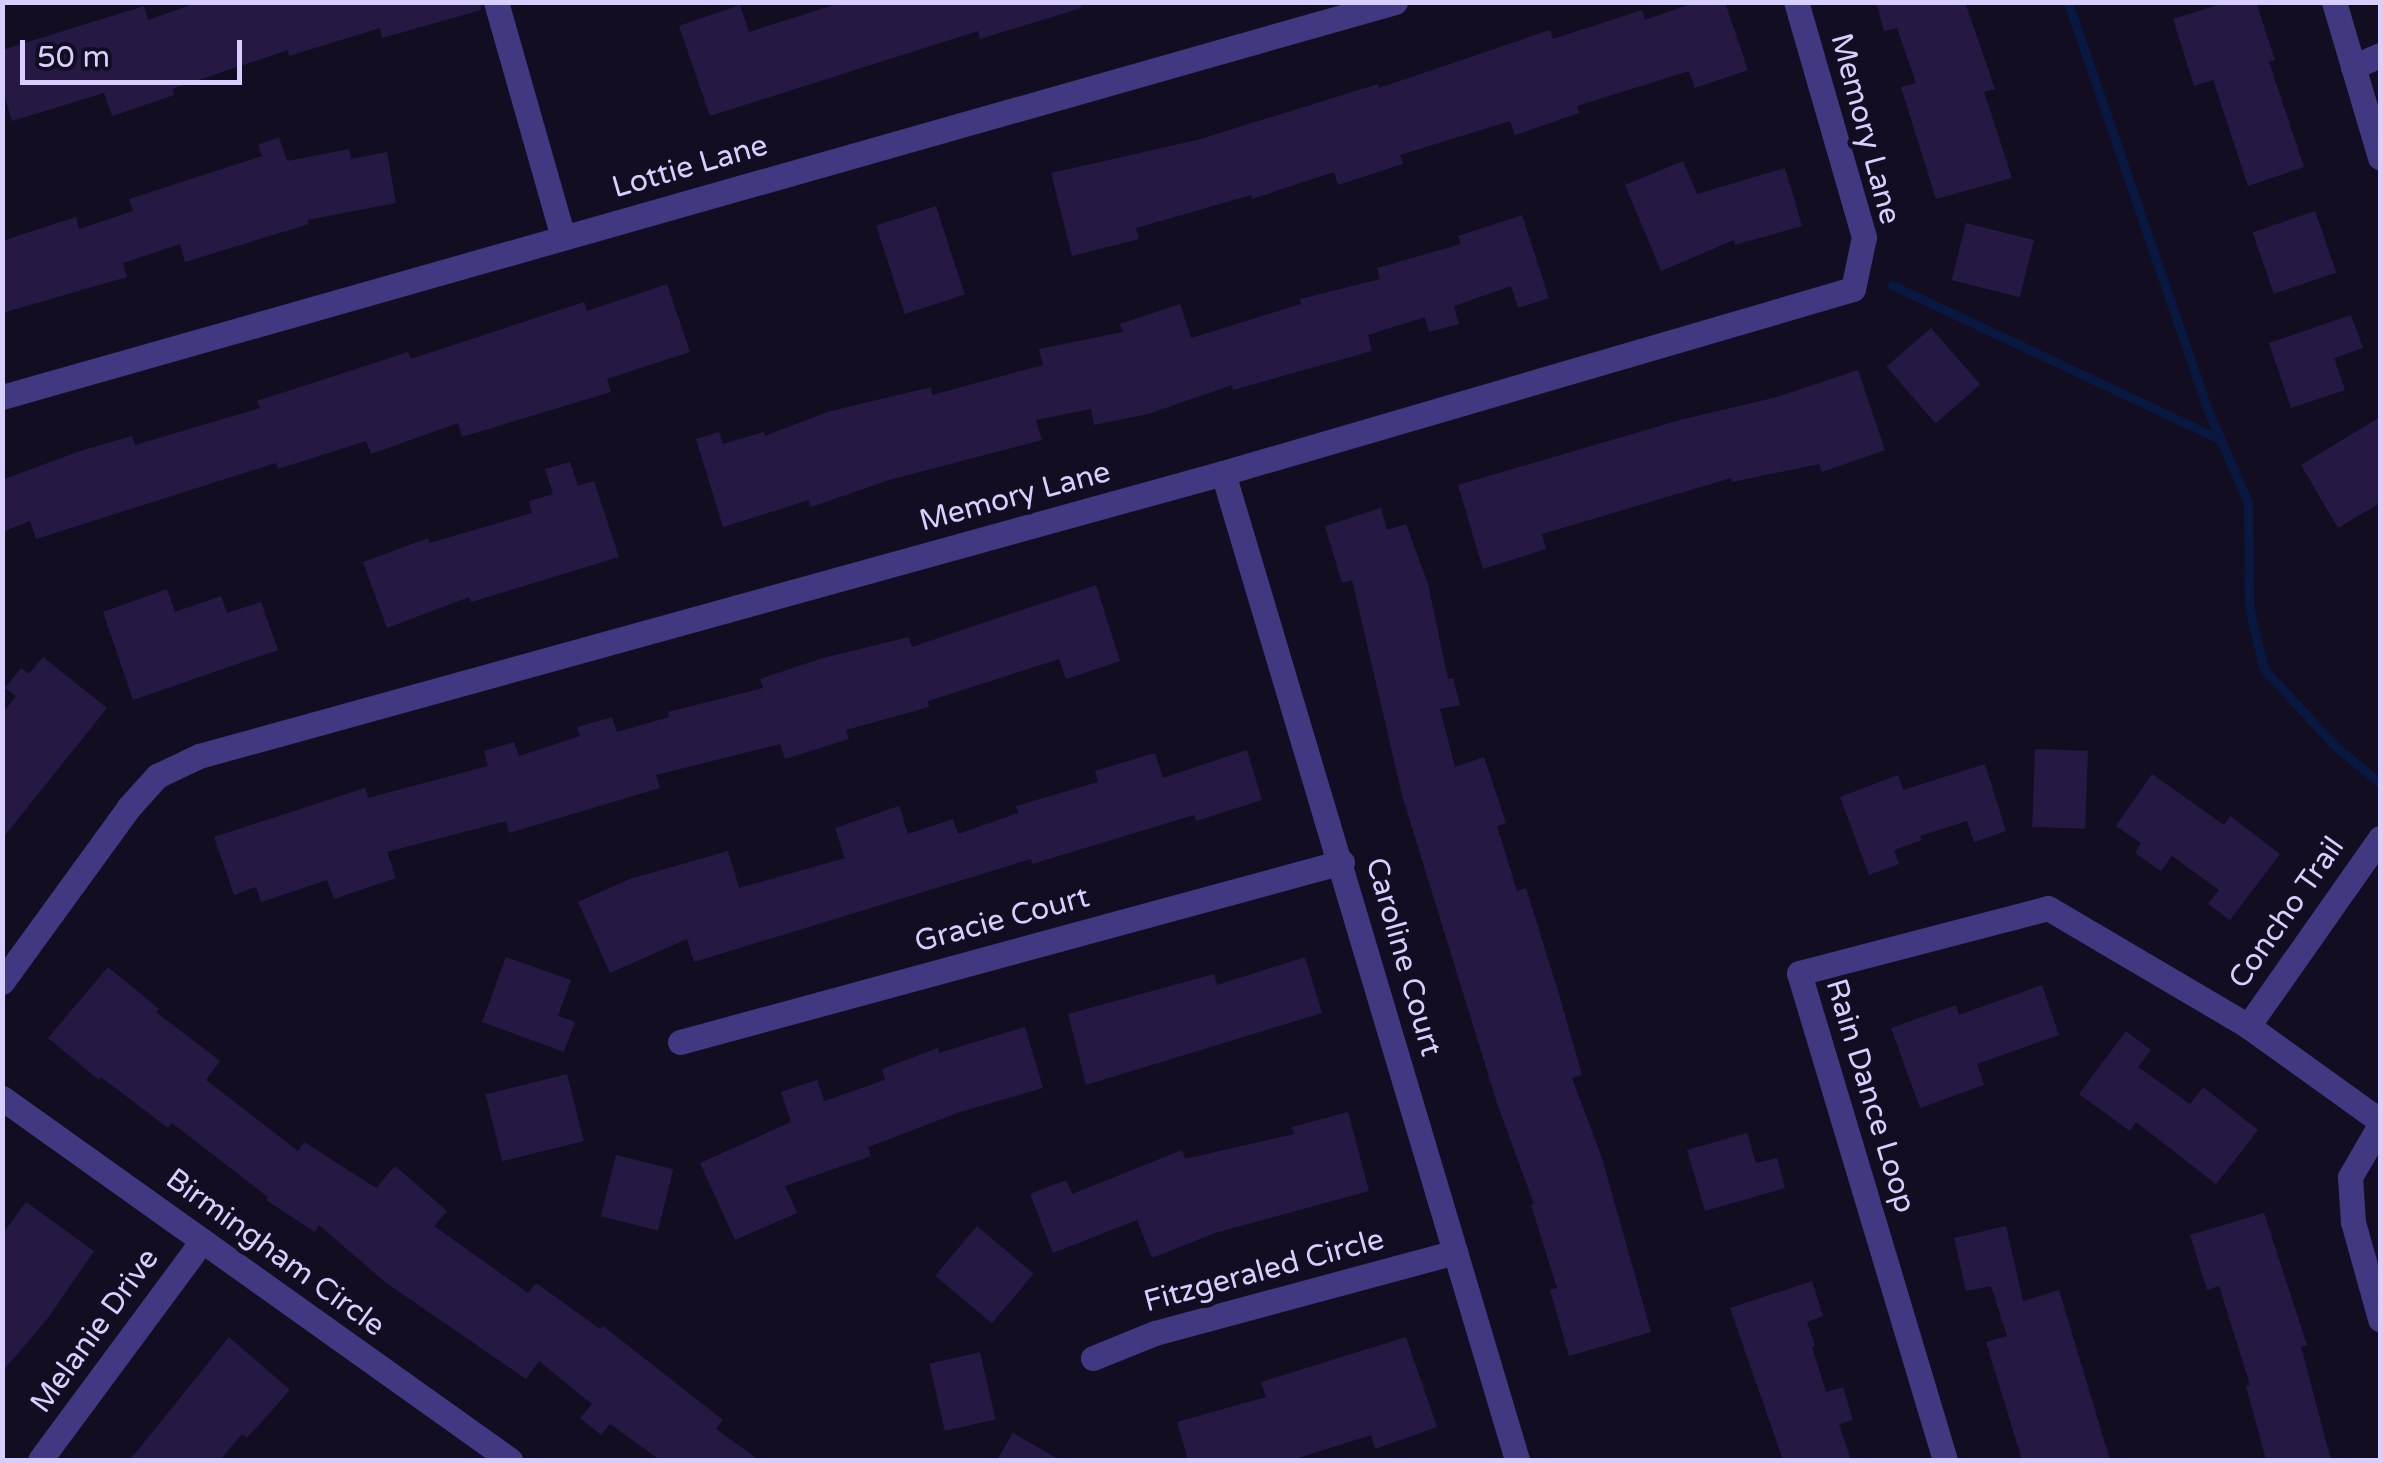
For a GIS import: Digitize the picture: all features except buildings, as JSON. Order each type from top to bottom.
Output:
[{"type":"street","points":[[496,2],[563,237]]},
{"type":"street","name":"Lottie Lane","points":[[2,397],[1395,2]]},
{"type":"street","name":"Memory Lane","points":[[2,982],[128,807],[157,776],[199,756],[1223,473],[1853,289],[1864,237],[1796,2]]},
{"type":"street","points":[[2334,2],[2380,156]]},
{"type":"street","points":[[2353,67],[2380,55]]},
{"type":"street","name":"Caroline Court","points":[[1223,473],[1517,1460]]},
{"type":"street","name":"Concho Trail","points":[[2248,1026],[2380,838]]},
{"type":"street","name":"Gracie Court","points":[[680,1042],[1342,862]]},
{"type":"street","name":"Rain Dance Loop","points":[[1946,1460],[1800,973],[2048,908],[2248,1026],[2380,1123]]},
{"type":"street","name":"Birmingham Circle","points":[[2,1098],[510,1460]]},
{"type":"street","points":[[2380,1123],[2350,1177],[2353,1222],[2380,1319]]},
{"type":"street","name":"Melanie Drive","points":[[40,1460],[202,1241]]},
{"type":"street","name":"Fitzgeraled Circle","points":[[1093,1358],[1155,1332],[1455,1252]]},
{"type":"waterway","points":[[2068,2],[2205,403],[2248,503],[2249,607],[2264,669],[2335,746],[2380,783]]},
{"type":"waterway","points":[[1892,285],[2219,439]]}]
